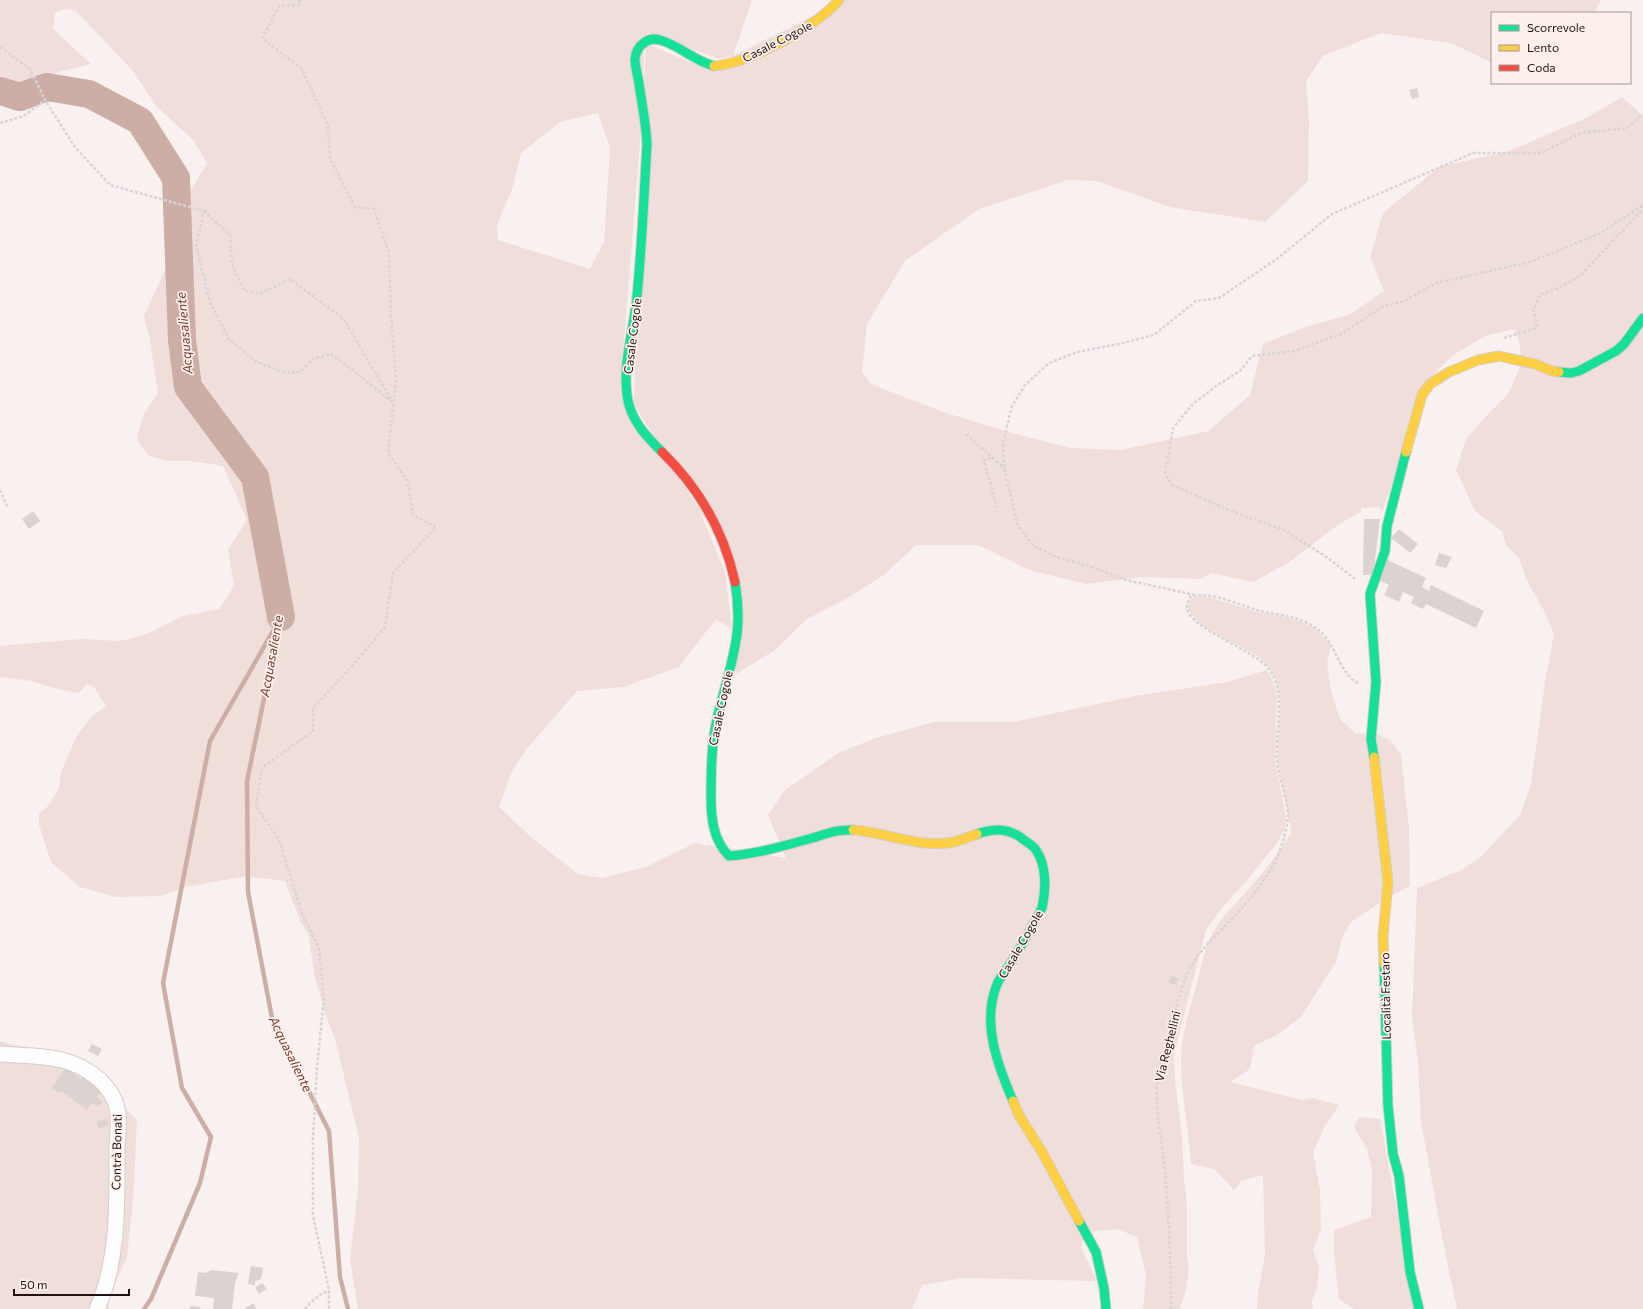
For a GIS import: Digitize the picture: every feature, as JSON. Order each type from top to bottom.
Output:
[{"type":"street","name":"Casale Cogole","points":[[839,0],[821,17],[804,28],[758,52],[730,64],[719,66],[709,65],[688,55],[673,44],[657,38],[650,39],[643,44],[635,59],[646,128],[647,144],[637,298],[626,371],[630,405],[635,420],[642,432],[658,446],[683,474],[705,504],[725,544],[738,602],[739,629],[715,727],[711,751],[711,817],[713,827],[724,852],[730,856],[746,855],[806,840],[826,833],[849,830],[865,831],[916,843],[936,844],[950,842],[985,831],[1003,830],[1018,835],[1036,849],[1041,860],[1044,873],[1044,898],[1042,908],[1011,963],[996,985],[991,1004],[990,1027],[995,1052],[1020,1117],[1042,1152],[1096,1252],[1104,1288],[1106,1309]]},
{"type":"street","name":"Località Festaro","points":[[1419,1309],[1410,1272],[1399,1176],[1393,1154],[1388,1106],[1384,936],[1388,882],[1382,812],[1371,739],[1376,682],[1370,594],[1385,551],[1386,526],[1416,415],[1422,396],[1430,384],[1449,372],[1478,360],[1499,356],[1535,364],[1552,371],[1564,373],[1579,371],[1616,351],[1629,338],[1643,318]]},
{"type":"street","name":"Contrà Bonati","points":[[0,1054],[41,1055],[62,1059],[81,1066],[104,1085],[116,1106],[117,1145],[115,1233],[109,1277],[105,1292],[97,1309]]},
{"type":"path","points":[[300,0],[300,5],[279,6],[262,38],[302,69],[328,126],[330,158],[355,207],[374,209],[390,252],[391,317],[396,380],[388,453],[407,480],[413,515],[436,527],[393,573],[385,627],[353,665],[313,708],[313,731],[262,768],[256,806],[280,842],[302,911],[319,949],[324,997],[314,1120],[313,1215],[329,1290],[329,1309]]},
{"type":"path","points":[[0,47],[30,69],[45,100],[74,147],[110,185],[204,211],[230,235],[232,264],[244,290],[260,294],[290,279],[343,318],[393,403]]},
{"type":"path","points":[[0,123],[24,116],[45,100]]},
{"type":"path","points":[[1376,682],[1360,684],[1355,682],[1346,672],[1331,644],[1314,626],[1286,616],[1262,611],[1211,596],[1195,595],[1126,580],[1089,566],[1056,557],[1034,546],[1018,526],[1004,468],[1003,443],[1012,406],[1025,385],[1048,363],[1078,352],[1154,335],[1196,301],[1219,298],[1278,258],[1332,214],[1473,152],[1540,153],[1581,133],[1627,128],[1643,114]]},
{"type":"path","points":[[1373,582],[1355,579],[1328,558],[1284,530],[1226,509],[1172,485],[1165,473],[1173,428],[1193,404],[1216,386],[1240,371],[1252,356],[1294,351],[1341,334],[1384,306],[1404,301],[1436,283],[1530,262],[1601,234],[1643,205]]},
{"type":"path","points":[[1502,338],[1536,328],[1537,323],[1533,310],[1541,294],[1559,288],[1580,276],[1643,209]]},
{"type":"path","points":[[204,211],[196,246],[210,302],[229,339],[255,361],[286,373],[300,372],[313,359],[330,354],[344,363],[393,403]]},
{"type":"path","points":[[966,434],[991,458],[1004,468]]},
{"type":"path","points":[[991,458],[984,460],[997,508]]},
{"type":"path","points":[[0,490],[8,508]]},
{"type":"path","name":"Via Reghellini","points":[[1171,1309],[1171,1266],[1166,1187],[1156,1102],[1158,1073],[1182,988],[1191,965],[1209,942],[1241,910],[1268,876],[1282,842],[1288,816],[1277,760],[1279,714],[1275,681],[1268,668],[1259,660],[1213,632],[1193,617],[1186,606],[1190,597],[1195,595]]},
{"type":"path","points":[[304,1309],[320,1294],[329,1290]]},
{"type":"shaded area","points":[[0,0],[752,0],[733,56],[719,59],[647,33],[640,144],[620,388],[696,502],[725,572],[732,629],[716,619],[679,667],[624,687],[577,691],[526,750],[512,771],[499,807],[532,838],[578,874],[602,878],[646,867],[695,843],[786,858],[768,815],[785,790],[840,752],[876,738],[934,722],[1014,722],[1135,696],[1227,682],[1267,670],[1273,681],[1277,697],[1275,760],[1286,817],[1285,829],[1276,844],[1248,879],[1221,909],[1206,930],[1174,1054],[1175,1080],[1182,1137],[1187,1203],[1187,1257],[1189,1268],[1186,1290],[1180,1309],[1143,1309],[1146,1275],[1137,1237],[1117,1229],[1085,1232],[1081,1247],[1097,1281],[963,1278],[922,1285],[912,1309],[358,1309],[350,1259],[358,1189],[359,1138],[335,1039],[326,1016],[315,978],[308,933],[301,923],[285,881],[246,876],[186,887],[161,896],[116,897],[80,887],[51,862],[39,825],[39,814],[49,805],[59,788],[61,772],[76,737],[91,717],[106,706],[94,687],[87,684],[79,693],[57,689],[32,681],[0,677],[0,646],[82,639],[120,641],[147,634],[183,616],[219,609],[234,586],[228,550],[247,520],[223,466],[191,461],[168,461],[149,456],[137,440],[144,416],[158,394],[150,340],[144,316],[178,241],[186,199],[207,163],[194,141],[156,106],[133,71],[76,11],[70,9],[65,9],[55,13],[53,29],[91,64],[58,72],[36,85],[0,96]],"holes":[[[598,113],[610,148],[604,242],[590,269],[498,240],[497,225],[514,184],[521,153],[560,122]]]},
{"type":"shaded area","points":[[845,0],[1601,0],[1595,12],[1491,12],[1491,63],[1451,43],[1381,33],[1323,56],[1306,81],[1309,122],[1308,181],[1265,222],[1170,207],[1097,181],[1068,180],[979,209],[905,261],[867,324],[862,372],[871,384],[943,412],[1012,433],[1071,448],[1121,450],[1208,431],[1250,395],[1263,344],[1311,325],[1349,315],[1384,291],[1370,257],[1383,213],[1439,167],[1509,151],[1584,119],[1622,97],[1643,116],[1643,1309],[1457,1309],[1421,1122],[1418,1062],[1412,1018],[1417,888],[1461,870],[1480,858],[1520,815],[1531,784],[1545,682],[1554,634],[1543,609],[1526,579],[1519,558],[1506,545],[1502,531],[1475,511],[1456,470],[1466,439],[1508,394],[1522,363],[1519,341],[1514,329],[1485,336],[1452,356],[1435,373],[1382,511],[1379,507],[1361,508],[1361,512],[1339,524],[1288,563],[1253,582],[1212,573],[1200,579],[1141,577],[1086,584],[1029,570],[980,546],[916,545],[884,575],[846,599],[807,619],[775,650],[736,674],[736,569],[634,404],[644,49],[649,45],[707,69]]},
{"type":"shaded area","points":[[1200,596],[1261,613],[1286,617],[1313,627],[1331,645],[1327,664],[1331,691],[1340,719],[1356,734],[1375,733],[1390,740],[1401,754],[1409,828],[1410,886],[1389,897],[1351,922],[1342,938],[1336,962],[1301,1017],[1277,1035],[1254,1046],[1250,1069],[1230,1082],[1302,1100],[1312,1098],[1339,1105],[1325,1126],[1313,1152],[1320,1190],[1321,1229],[1313,1250],[1319,1267],[1317,1288],[1311,1303],[1313,1309],[1257,1309],[1258,1292],[1265,1255],[1263,1175],[1242,1180],[1234,1190],[1214,1169],[1191,1164],[1183,1096],[1181,1055],[1185,1027],[1206,949],[1217,926],[1263,872],[1291,833],[1278,760],[1280,707],[1276,681],[1271,669],[1261,659],[1212,631],[1195,618],[1188,609],[1188,606],[1191,598]]},
{"type":"shaded area","points":[[0,1041],[12,1045],[29,1047],[70,1056],[137,1120],[133,1202],[127,1257],[109,1297],[109,1309],[0,1309]]},
{"type":"shaded area","points":[[1359,1117],[1380,1119],[1415,1309],[1354,1309],[1339,1299],[1334,1254],[1334,1230],[1371,1217],[1372,1172],[1367,1149],[1354,1127]]},
{"type":"building","points":[[1417,88],[1419,97],[1412,99],[1409,90]]},
{"type":"building","points":[[33,511],[40,521],[29,529],[22,519]]},
{"type":"building","points":[[1364,519],[1380,519],[1373,575],[1363,575]]},
{"type":"building","points":[[1399,529],[1418,544],[1410,553],[1391,538]]},
{"type":"building","points":[[1439,553],[1452,557],[1446,568],[1435,565]]},
{"type":"building","points":[[1386,559],[1426,578],[1422,587],[1429,591],[1431,585],[1484,611],[1476,628],[1426,604],[1423,609],[1411,603],[1414,597],[1403,592],[1399,602],[1384,595],[1389,585],[1376,579]]},
{"type":"building","points":[[1171,976],[1178,978],[1176,985],[1169,983]]},
{"type":"building","points":[[92,1044],[102,1049],[98,1056],[88,1051]]},
{"type":"building","points":[[65,1067],[81,1079],[83,1076],[98,1089],[100,1093],[97,1097],[103,1102],[98,1107],[93,1103],[87,1110],[62,1091],[59,1093],[52,1088]]},
{"type":"building","points":[[107,1119],[109,1125],[98,1129],[97,1122]]},
{"type":"building","points":[[251,1266],[263,1268],[261,1279],[255,1281],[255,1285],[248,1284]]},
{"type":"building","points":[[211,1270],[239,1273],[235,1283],[232,1309],[213,1309],[214,1298],[195,1296],[198,1272],[206,1273]]},
{"type":"building","points":[[262,1283],[267,1289],[259,1294],[255,1288]]},
{"type":"building","points":[[254,1303],[256,1309],[245,1308]]},
{"type":"building","points":[[190,1306],[200,1307],[201,1309],[190,1309]]},
{"type":"waterway","name":"Acquasaliente","points":[[0,91],[20,97],[47,87],[89,94],[140,121],[176,178],[182,340],[188,387],[255,477],[281,617]]},
{"type":"waterway","points":[[144,1309],[151,1299],[200,1183],[211,1137],[182,1088],[163,983],[210,741],[281,617]]},
{"type":"waterway","name":"Acquasaliente","points":[[280,621],[247,781],[248,892],[272,1018],[329,1131],[340,1277],[348,1309]]},
{"type":"traffic: fast","points":[[662,452],[647,436],[635,419],[629,405],[626,378],[628,350],[639,277],[647,144],[635,59],[640,47],[647,41],[655,39],[674,45],[700,61],[714,66]]},
{"type":"traffic: fast","points":[[1559,372],[1571,373],[1579,371],[1616,351],[1624,344],[1643,318]]},
{"type":"traffic: fast","points":[[1374,757],[1371,739],[1376,682],[1370,594],[1385,551],[1387,526],[1406,452]]},
{"type":"traffic: fast","points":[[735,582],[738,608],[737,634],[733,658],[720,705],[712,754],[712,820],[719,843],[729,856],[748,854],[834,832],[853,830]]},
{"type":"traffic: fast","points":[[977,834],[1002,830],[1019,836],[1031,845],[1040,856],[1045,878],[1042,908],[1019,950],[998,981],[992,1001],[991,1031],[997,1060],[1013,1101]]},
{"type":"traffic: fast","points":[[1384,964],[1388,1106],[1393,1154],[1399,1176],[1410,1272],[1419,1309]]},
{"type":"traffic: fast","points":[[1079,1221],[1096,1252],[1104,1288],[1106,1309]]},
{"type":"traffic: slow","points":[[714,66],[746,58],[781,42],[815,21],[839,0]]},
{"type":"traffic: slow","points":[[1406,452],[1422,395],[1430,384],[1449,372],[1478,360],[1499,356],[1535,364],[1552,371],[1559,372]]},
{"type":"traffic: slow","points":[[1374,757],[1388,882],[1383,936],[1384,964]]},
{"type":"traffic: slow","points":[[853,830],[936,844],[955,842],[977,834]]},
{"type":"traffic: slow","points":[[1013,1101],[1020,1117],[1042,1152],[1079,1221]]},
{"type":"traffic: jam","points":[[662,452],[687,480],[708,511],[724,545],[735,582]]}]
